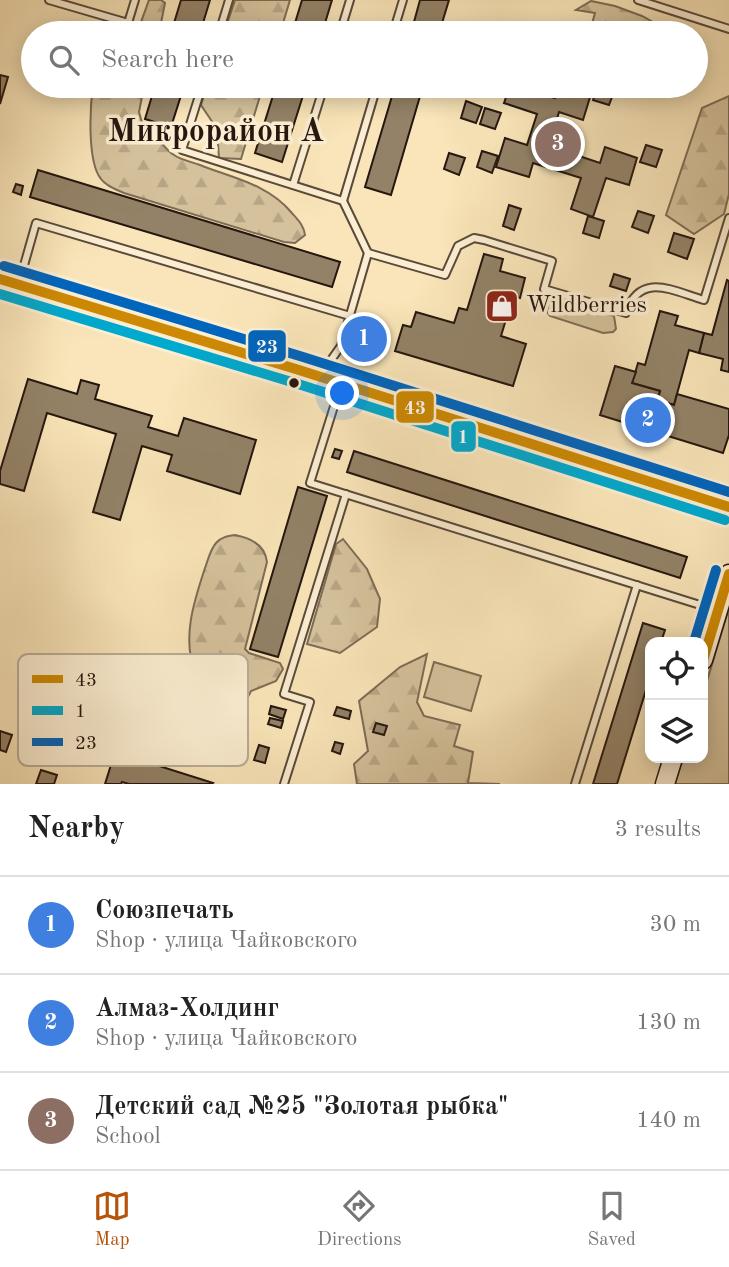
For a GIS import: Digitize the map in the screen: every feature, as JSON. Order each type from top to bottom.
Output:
[{"type":"main road","points":[[0,279],[729,507]]},
{"type":"main road","points":[[708,644],[729,574]]},
{"type":"main road","points":[[665,784],[671,763]]},
{"type":"lane","points":[[49,0],[121,21]]},
{"type":"lane","points":[[129,21],[135,0]]},
{"type":"lane","points":[[223,21],[229,0]]},
{"type":"lane","points":[[344,21],[350,0]]},
{"type":"lane","points":[[397,21],[403,0]]},
{"type":"lane","points":[[638,0],[704,21]]},
{"type":"lane","points":[[708,22],[729,29]]},
{"type":"lane","points":[[198,98],[182,150],[342,201]]},
{"type":"lane","points":[[293,185],[320,98]]},
{"type":"lane","points":[[319,377],[341,346],[368,253],[342,201],[373,98]]},
{"type":"lane","points":[[368,253],[446,275],[457,246],[474,238],[484,240],[552,261],[544,289],[626,313],[637,293],[653,286],[705,300],[726,240],[729,218]]},
{"type":"lane","points":[[18,284],[36,223],[350,316]]},
{"type":"lane","points":[[341,384],[310,483],[718,611]]},
{"type":"lane","points":[[284,784],[310,702],[284,694],[346,494]]},
{"type":"lane","points":[[575,784],[636,585]]},
{"type":"green space","points":[[149,0],[161,0],[165,3],[161,21],[141,21]]},
{"type":"green space","points":[[235,0],[290,0],[284,21],[228,21]]},
{"type":"green space","points":[[591,1],[615,6],[651,21],[593,21],[595,13],[576,10]]},
{"type":"green space","points":[[729,96],[729,194],[724,214],[694,234],[666,215],[702,108]]},
{"type":"green space","points":[[92,98],[142,98],[139,112],[143,126],[153,133],[169,152],[261,188],[282,202],[298,220],[305,235],[295,243],[284,242],[124,193],[108,185],[101,179],[93,160]]},
{"type":"green space","points":[[203,98],[259,98],[241,159],[219,158],[217,129],[201,105]]},
{"type":"green space","points":[[559,299],[614,316],[616,329],[603,333],[550,316],[547,312],[549,303]]},
{"type":"green space","points":[[348,368],[513,420],[518,424],[510,428],[346,376]]},
{"type":"green space","points":[[538,427],[677,472],[681,477],[678,480],[673,479],[536,435],[532,432]]},
{"type":"green space","points":[[698,475],[729,485],[729,496],[700,486]]},
{"type":"green space","points":[[235,535],[256,543],[266,556],[267,562],[245,649],[249,653],[280,663],[283,669],[276,681],[251,691],[248,697],[248,654],[191,654],[190,648],[193,607],[201,581],[216,543],[227,536]]},
{"type":"green space","points":[[343,539],[367,569],[380,599],[377,627],[340,653],[307,644],[336,544]]},
{"type":"green space","points":[[729,608],[729,784],[675,784],[681,763],[708,763],[708,677]]},
{"type":"green space","points":[[427,654],[417,702],[424,716],[460,725],[454,746],[473,752],[468,783],[500,784],[357,784],[354,764],[368,751],[359,701],[400,667]]},
{"type":"green space","points":[[434,662],[481,676],[471,711],[424,697]]},
{"type":"building","points":[[181,0],[210,0],[204,21],[175,21]]},
{"type":"building","points":[[302,0],[332,0],[326,21],[296,21]]},
{"type":"building","points":[[420,0],[449,0],[443,21],[414,21]]},
{"type":"building","points":[[0,75],[8,77],[0,104]]},
{"type":"building","points":[[151,98],[180,98],[171,127],[145,119]]},
{"type":"building","points":[[272,98],[302,98],[282,162],[255,153]]},
{"type":"building","points":[[391,98],[419,98],[391,195],[365,187]]},
{"type":"building","points":[[506,98],[590,98],[583,120],[559,112],[549,146],[600,163],[605,147],[637,158],[629,185],[606,178],[593,217],[571,209],[581,178],[533,163],[529,177],[496,167],[505,138],[527,145],[537,114],[504,103]]},
{"type":"building","points":[[594,98],[612,98],[609,105],[593,100]]},
{"type":"building","points":[[466,101],[482,107],[476,123],[461,118]]},
{"type":"building","points":[[485,108],[501,113],[495,129],[480,124]]},
{"type":"building","points":[[646,145],[662,150],[656,167],[640,162]]},
{"type":"building","points":[[482,151],[498,156],[492,173],[477,167]]},
{"type":"building","points":[[449,153],[465,158],[459,175],[444,169]]},
{"type":"building","points":[[38,170],[340,262],[332,287],[30,197]]},
{"type":"building","points":[[16,184],[23,186],[21,195],[13,192]]},
{"type":"building","points":[[509,205],[521,209],[514,230],[503,226]]},
{"type":"building","points":[[638,211],[654,216],[648,233],[632,227]]},
{"type":"building","points":[[588,216],[604,221],[599,238],[583,233]]},
{"type":"building","points":[[674,233],[694,239],[687,259],[668,252]]},
{"type":"building","points":[[484,254],[503,259],[500,271],[525,278],[520,298],[513,296],[501,336],[526,344],[513,386],[395,351],[403,325],[411,327],[416,312],[454,323],[459,308],[467,310]]},
{"type":"building","points":[[614,274],[630,279],[626,291],[610,286]]},
{"type":"building","points":[[727,280],[729,372],[721,370],[723,359],[699,353],[704,333],[712,335]]},
{"type":"building","points":[[660,311],[678,316],[675,325],[704,333],[699,353],[689,350],[674,405],[657,400],[660,391],[632,383],[638,363],[645,365]]},
{"type":"building","points":[[361,334],[369,336],[366,344],[359,342]]},
{"type":"building","points":[[615,366],[636,372],[632,383],[660,391],[657,400],[674,405],[677,394],[729,409],[729,435],[723,453],[600,415]]},
{"type":"building","points":[[28,379],[77,394],[81,380],[99,385],[95,399],[152,416],[148,427],[178,436],[184,418],[256,440],[240,494],[167,471],[172,455],[142,446],[120,520],[93,512],[116,434],[47,413],[24,491],[0,484],[0,471]]},
{"type":"building","points":[[335,449],[342,451],[339,459],[332,457]]},
{"type":"building","points":[[354,451],[687,557],[680,578],[347,472]]},
{"type":"building","points":[[298,487],[327,496],[278,657],[250,649]]},
{"type":"building","points":[[643,623],[665,630],[663,637],[645,637],[645,693],[617,784],[593,784]]},
{"type":"building","points":[[271,706],[286,710],[283,719],[269,714]]},
{"type":"building","points":[[337,707],[351,711],[349,719],[334,715]]},
{"type":"building","points":[[270,718],[283,721],[281,728],[268,724]]},
{"type":"building","points":[[376,723],[387,726],[384,735],[373,732]]},
{"type":"building","points":[[0,731],[12,735],[6,752],[0,750]]},
{"type":"building","points":[[335,742],[343,744],[340,754],[332,751]]},
{"type":"building","points":[[259,745],[269,748],[265,763],[254,760]]},
{"type":"building","points":[[111,766],[159,766],[213,783],[122,782],[105,784]]},
{"type":"building","points":[[41,770],[57,775],[54,784],[36,784]]},
{"type":"transit line","name":"23","points":[[4,266],[303,357],[729,492]]},
{"type":"transit line","name":"43","points":[[0,279],[299,370],[729,507]]},
{"type":"transit line","name":"1","points":[[0,294],[295,383],[725,520]]},
{"type":"transit line","name":"23","points":[[696,637],[716,570]]},
{"type":"transit line","name":"43","points":[[708,643],[729,574]]},
{"type":"place","name":"Детский сад №25 \"Золотая рыбка\"","points":[[558,144]]},
{"type":"place","name":"Wildberries","points":[[502,306]]},
{"type":"place","name":"Союзпечать","points":[[364,339]]},
{"type":"place","name":"Алмаз-Холдинг","points":[[648,420]]},
{"type":"district","name":"Микрорайон А","points":[[216,133]]}]
